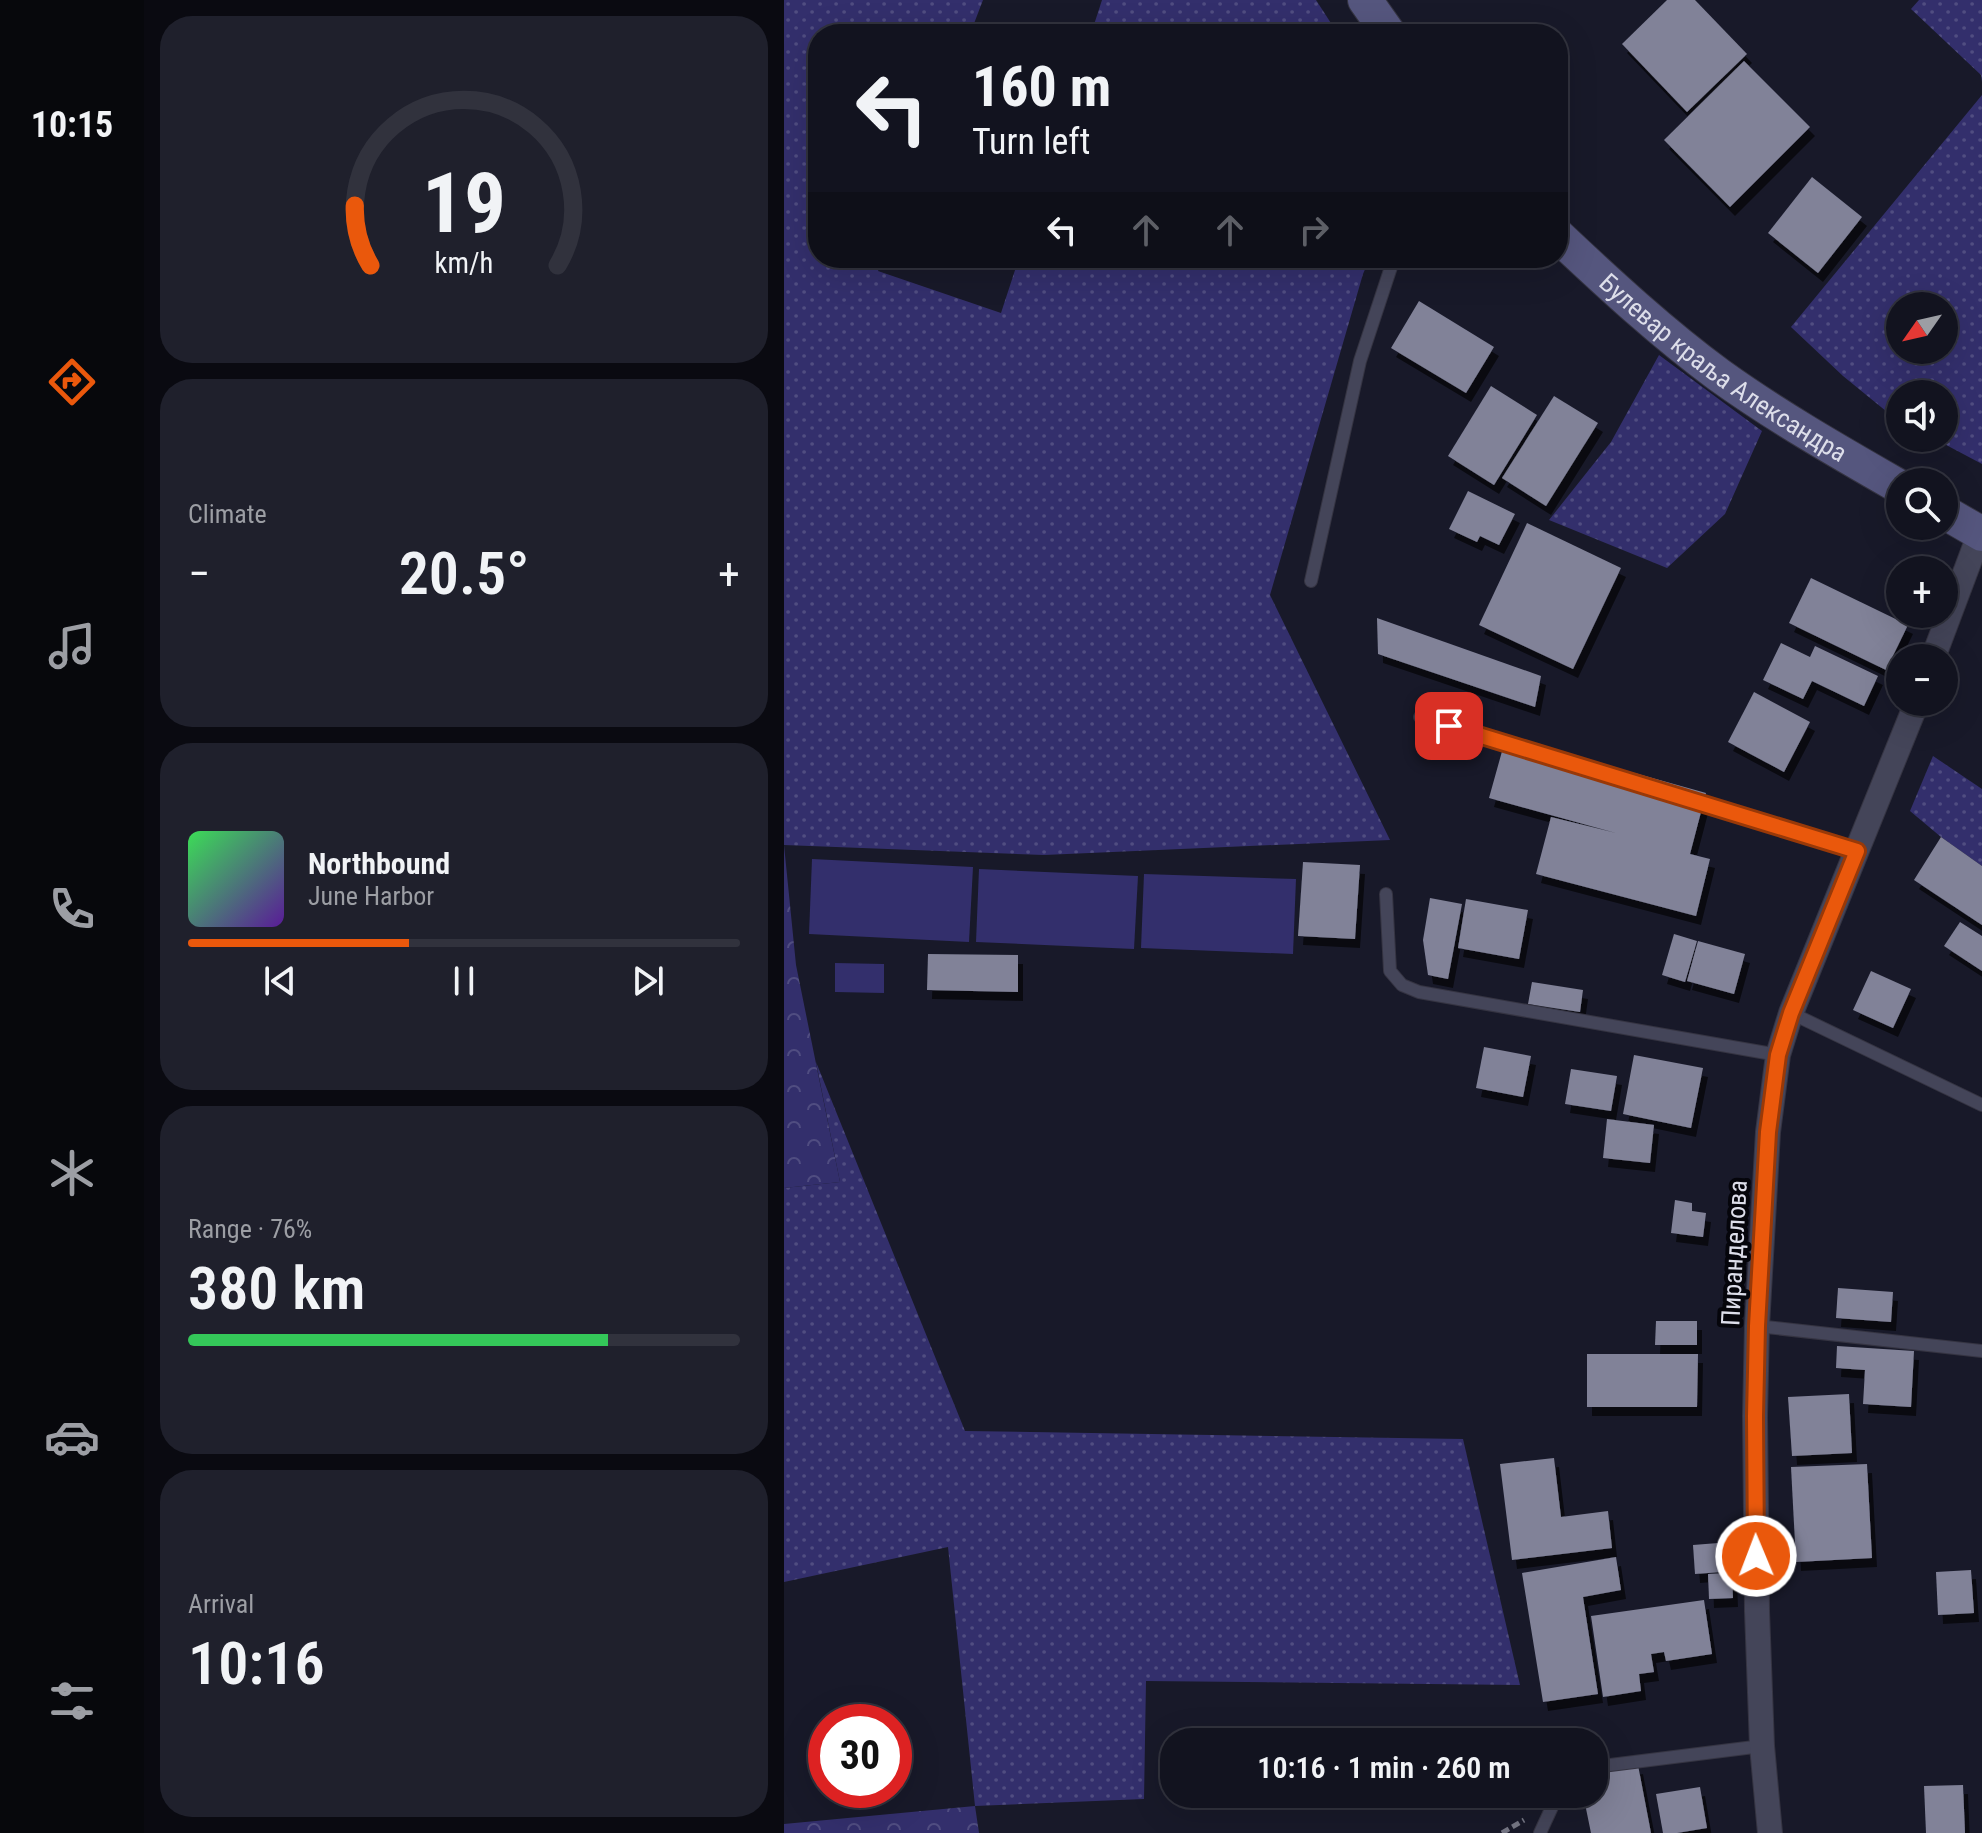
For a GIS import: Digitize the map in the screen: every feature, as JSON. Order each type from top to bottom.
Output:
[{"type":"main road","points":[[1365,0],[1382,24]]},
{"type":"main road","name":"Булевар краља Александра","points":[[1568,245],[1618,292],[1720,376],[1886,479]]},
{"type":"main road","points":[[1958,520],[1981,533]]},
{"type":"street","points":[[1938,644],[1981,533]]},
{"type":"street","name":"Пиранделова","points":[[1770,1833],[1762,1746],[1755,1500],[1757,1326],[1768,1132],[1778,1055],[1791,1013],[1911,716]]},
{"type":"lane","points":[[1311,581],[1360,361],[1391,268]]},
{"type":"lane","points":[[1420,717],[1857,851]]},
{"type":"lane","points":[[1386,894],[1390,971],[1402,985],[1419,992],[1778,1055]]},
{"type":"lane","points":[[1791,1013],[1982,1105]]},
{"type":"lane","points":[[1757,1326],[1982,1351]]},
{"type":"lane","points":[[1608,1765],[1762,1746]]},
{"type":"lane","points":[[1540,1833],[1552,1808]]},
{"type":"green space","points":[[784,0],[983,0],[974,24],[808,24],[808,268],[879,268],[878,271],[1001,313],[1016,268],[1366,268],[1270,595],[1390,840],[1044,855],[784,845]]},
{"type":"green space","points":[[1102,0],[1316,0],[1332,24],[1094,24]]},
{"type":"green space","points":[[1919,0],[1982,0],[1982,82],[1981,75],[1911,9]]},
{"type":"green space","points":[[1982,95],[1982,464],[1958,451],[1958,380],[1886,380],[1886,411],[1791,327]]},
{"type":"green space","points":[[1659,355],[1762,431],[1725,514],[1667,568],[1549,520],[1611,442]]},
{"type":"green space","points":[[1933,756],[1982,789],[1982,866],[1910,811]]},
{"type":"green space","points":[[784,845],[796,965],[840,1182],[784,1188]]},
{"type":"green space","points":[[812,859],[973,867],[969,942],[809,934]]},
{"type":"green space","points":[[979,869],[1138,876],[1134,949],[976,942]]},
{"type":"green space","points":[[1144,874],[1296,879],[1293,954],[1141,948]]},
{"type":"green space","points":[[835,963],[884,964],[884,993],[835,992]]},
{"type":"green space","points":[[816,1062],[965,1431],[1463,1439],[1520,1685],[1146,1681],[1144,1799],[975,1806],[948,1547],[784,1582],[784,1188],[840,1182]]},
{"type":"green space","points":[[975,1806],[979,1833],[784,1833],[784,1824]]},
{"type":"building","points":[[1667,0],[1695,0],[1747,54],[1687,112],[1622,44]]},
{"type":"building","points":[[1744,61],[1810,127],[1730,207],[1664,140]]},
{"type":"building","points":[[1812,177],[1862,217],[1818,273],[1768,233]]},
{"type":"building","points":[[1419,301],[1494,347],[1466,393],[1391,348]]},
{"type":"building","points":[[1491,386],[1537,415],[1494,485],[1448,456]]},
{"type":"building","points":[[1554,396],[1598,423],[1546,506],[1502,478]]},
{"type":"building","points":[[1468,491],[1515,514],[1499,545],[1480,536],[1477,542],[1449,529]]},
{"type":"building","points":[[1527,523],[1621,568],[1573,669],[1479,625]]},
{"type":"building","points":[[1811,578],[1886,614],[1886,628],[1907,628],[1899,644],[1886,644],[1886,670],[1789,623]]},
{"type":"building","points":[[1377,618],[1541,676],[1535,707],[1378,654]]},
{"type":"building","points":[[1781,643],[1810,657],[1815,646],[1878,676],[1864,706],[1812,681],[1803,699],[1763,680]]},
{"type":"building","points":[[1754,692],[1810,722],[1784,772],[1728,742]]},
{"type":"building","points":[[1506,737],[1706,793],[1690,854],[1710,859],[1696,916],[1536,874],[1551,817],[1616,833],[1489,798]]},
{"type":"building","points":[[1941,837],[1982,866],[1982,925],[1914,880]]},
{"type":"building","points":[[1303,862],[1360,865],[1355,939],[1298,936]]},
{"type":"building","points":[[1430,898],[1462,904],[1448,979],[1428,975],[1423,940]]},
{"type":"building","points":[[1466,899],[1528,910],[1519,959],[1458,948]]},
{"type":"building","points":[[1960,922],[1982,936],[1982,971],[1944,946]]},
{"type":"building","points":[[1674,934],[1697,941],[1685,982],[1662,975]]},
{"type":"building","points":[[1698,941],[1745,954],[1734,994],[1687,981]]},
{"type":"building","points":[[928,954],[1018,955],[1018,992],[927,990]]},
{"type":"building","points":[[1871,971],[1911,989],[1893,1028],[1853,1010]]},
{"type":"building","points":[[1532,982],[1583,990],[1580,1012],[1528,1004]]},
{"type":"building","points":[[1484,1047],[1531,1056],[1523,1097],[1476,1088]]},
{"type":"building","points":[[1634,1055],[1703,1068],[1691,1128],[1623,1114]]},
{"type":"building","points":[[1571,1069],[1617,1076],[1611,1111],[1565,1104]]},
{"type":"building","points":[[1607,1119],[1654,1125],[1650,1163],[1603,1158]]},
{"type":"building","points":[[1675,1200],[1692,1203],[1692,1211],[1706,1213],[1703,1237],[1671,1233]]},
{"type":"building","points":[[1838,1288],[1893,1292],[1891,1322],[1836,1318]]},
{"type":"building","points":[[1656,1321],[1697,1321],[1697,1345],[1655,1345]]},
{"type":"building","points":[[1837,1346],[1914,1351],[1911,1407],[1863,1404],[1865,1370],[1836,1368]]},
{"type":"building","points":[[1587,1354],[1698,1354],[1697,1407],[1587,1407]]},
{"type":"building","points":[[1849,1394],[1852,1453],[1792,1456],[1788,1397]]},
{"type":"building","points":[[1554,1458],[1561,1517],[1608,1511],[1612,1548],[1512,1560],[1500,1464]]},
{"type":"building","points":[[1867,1464],[1872,1558],[1796,1562],[1791,1467]]},
{"type":"building","points":[[1731,1542],[1734,1571],[1695,1574],[1693,1545]]},
{"type":"building","points":[[1616,1557],[1621,1590],[1583,1597],[1598,1694],[1543,1702],[1522,1573]]},
{"type":"building","points":[[1971,1570],[1974,1613],[1938,1615],[1936,1572]]},
{"type":"building","points":[[1732,1573],[1733,1598],[1709,1599],[1708,1574]]},
{"type":"building","points":[[1704,1600],[1712,1654],[1666,1661],[1664,1652],[1651,1654],[1654,1672],[1639,1674],[1641,1691],[1603,1697],[1591,1616]]},
{"type":"building","points":[[1638,1765],[1651,1833],[1591,1833],[1586,1808],[1608,1808],[1608,1771]]},
{"type":"building","points":[[1963,1785],[1965,1833],[1926,1833],[1924,1786]]},
{"type":"building","points":[[1700,1787],[1707,1828],[1663,1833],[1656,1794]]},
{"type":"route","points":[[1449,726],[1857,851],[1791,1013],[1778,1055],[1768,1132],[1757,1326],[1756,1556]]}]
